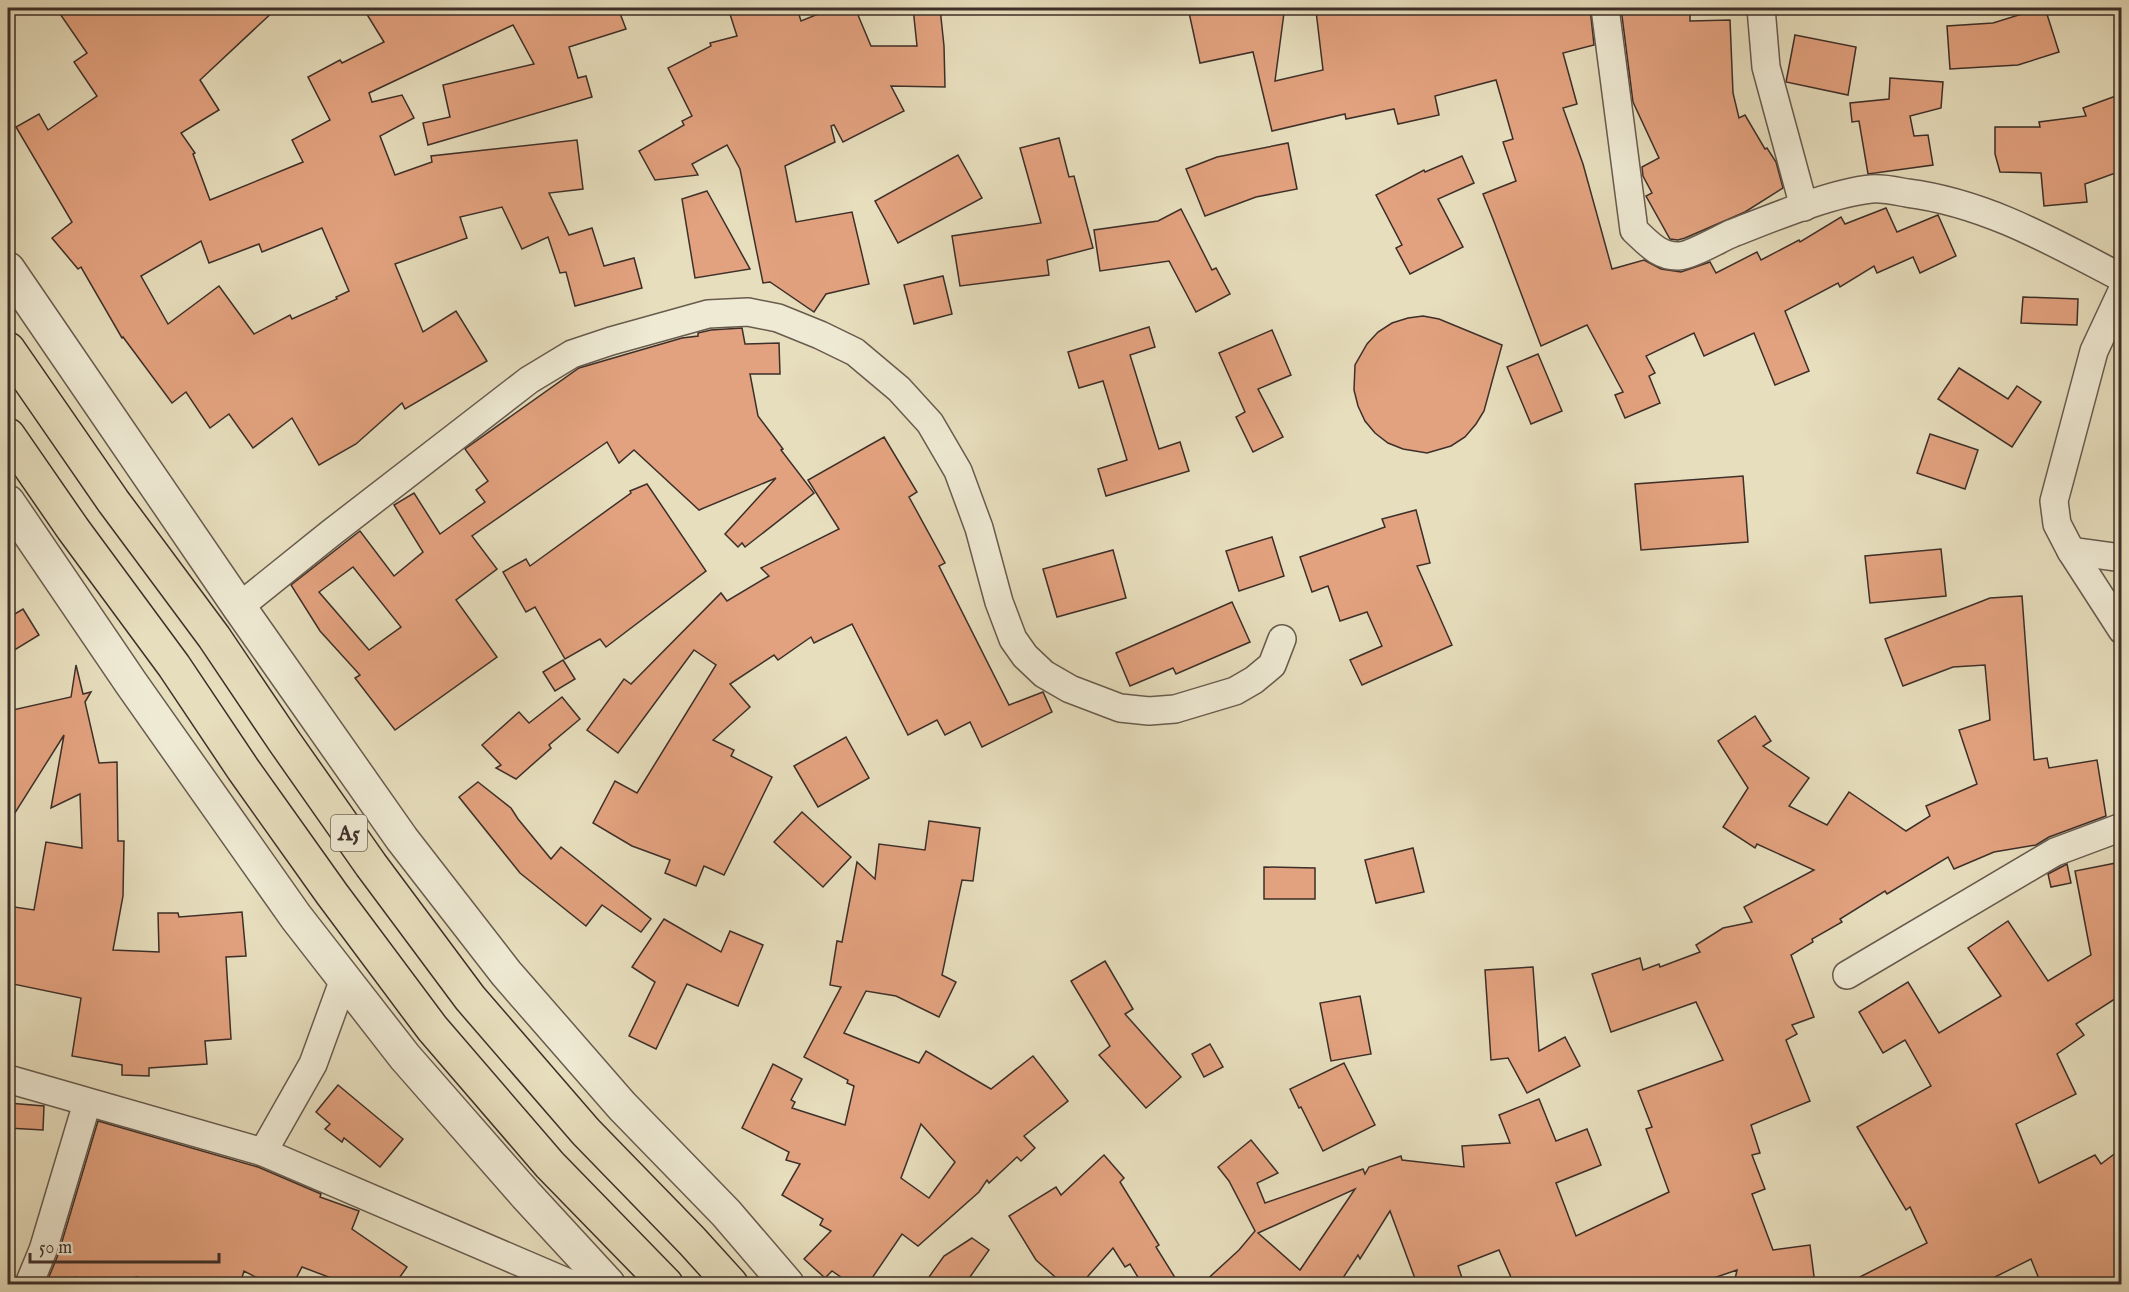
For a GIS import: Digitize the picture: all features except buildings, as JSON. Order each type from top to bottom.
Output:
[{"type":"highway","name":"A5","points":[[8,349],[113,501],[214,637],[364,856],[470,998],[586,1132],[731,1284]]},
{"type":"highway","name":"A5","points":[[8,435],[73,529],[174,666],[332,894],[432,1028],[550,1165],[666,1284]]},
{"type":"street","points":[[1605,8],[1634,230],[1660,253],[1680,257],[1733,233],[1804,207],[1845,194],[1874,189],[1937,197],[1978,208],[2028,229],[2121,278]]},
{"type":"street","points":[[1761,8],[1766,67],[1804,207]]},
{"type":"street","points":[[8,269],[239,607],[402,839],[506,973],[622,1106],[726,1213],[788,1284]]},
{"type":"street","points":[[2121,291],[2094,351],[2054,501],[2057,524],[2121,630]]},
{"type":"street","points":[[239,607],[530,380],[572,354],[708,314],[748,312],[778,318],[855,352],[899,389],[930,423],[958,471],[979,528],[999,602],[1013,639],[1025,656],[1044,674],[1071,689],[1119,708],[1149,711],[1176,709],[1235,691],[1254,680],[1272,665],[1282,639]]},
{"type":"street","points":[[8,502],[131,683],[296,917],[405,1057],[608,1284]]},
{"type":"street","points":[[2072,551],[2121,558]]},
{"type":"street","points":[[1847,975],[2055,852],[2121,827]]},
{"type":"street","points":[[263,1152],[313,1064],[344,979]]},
{"type":"street","points":[[8,1079],[263,1152],[571,1284]]},
{"type":"street","points":[[29,1284],[43,1250],[87,1103]]}]
